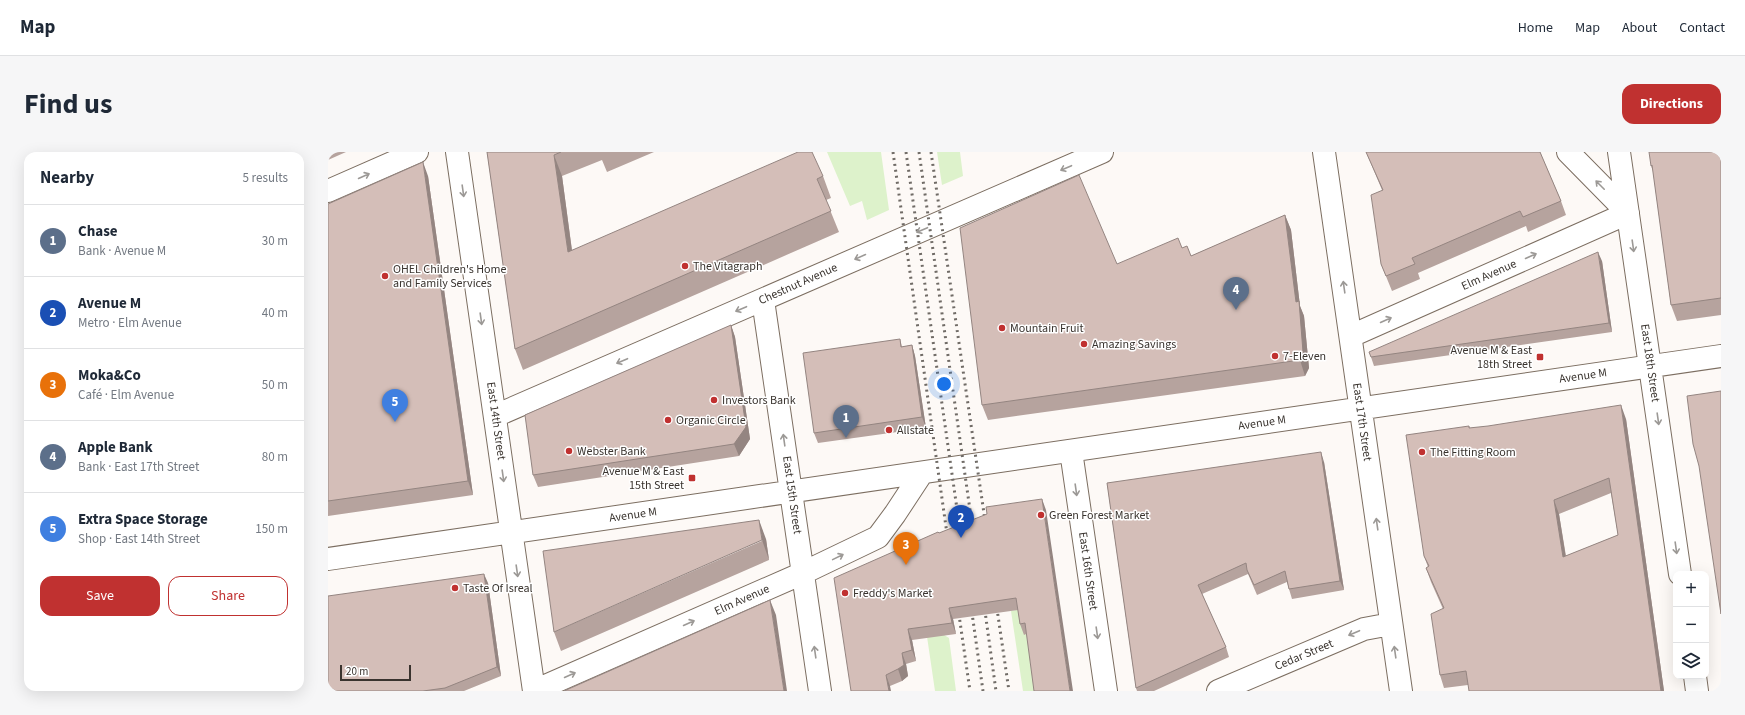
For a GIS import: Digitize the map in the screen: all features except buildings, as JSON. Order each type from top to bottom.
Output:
[{"type":"street","points":[[328,191],[417,152]]},
{"type":"street","name":"East 14th Street","points":[[457,152],[534,691]]},
{"type":"street","name":"Chestnut Avenue","points":[[495,416],[1102,152]]},
{"type":"street","name":"East 17th Street","points":[[1324,152],[1401,691]]},
{"type":"street","points":[[1568,152],[1628,213]]},
{"type":"street","name":"East 18th Street","points":[[1619,152],[1680,571]]},
{"type":"street","name":"Elm Avenue","points":[[1351,336],[1628,213]]},
{"type":"street","name":"East 15th Street","points":[[763,300],[820,691]]},
{"type":"street","name":"Avenue M","points":[[328,559],[1721,356]]},
{"type":"street","name":"East 16th Street","points":[[1071,451],[1106,691]]},
{"type":"street","name":"Elm Avenue","points":[[534,691],[802,574],[878,537],[922,473]]},
{"type":"street","name":"Cedar Street","points":[[1218,691],[1364,629],[1391,624]]},
{"type":"street","points":[[1695,679],[1697,691]]},
{"type":"green space","points":[[827,152],[881,152],[889,210],[867,220],[862,201],[850,206]]},
{"type":"green space","points":[[937,152],[960,152],[963,176],[942,185]]},
{"type":"green space","points":[[1021,609],[1029,634],[1037,691],[1023,691],[1011,611]]},
{"type":"green space","points":[[925,623],[949,638],[956,691],[935,691]]},
{"type":"railway","points":[[893,152],[948,541]]},
{"type":"railway","points":[[906,152],[961,537]]},
{"type":"railway","points":[[919,152],[973,531]]},
{"type":"railway","points":[[931,152],[986,527]]},
{"type":"railway","points":[[996,602],[1009,691]]},
{"type":"railway","points":[[984,604],[996,691]]},
{"type":"railway","points":[[971,606],[983,691]]},
{"type":"railway","points":[[958,608],[970,691]]},
{"type":"place","name":"The Vitagraph","points":[[685,266]]},
{"type":"place","name":"OHEL Children's Home and Family Services","points":[[385,276]]},
{"type":"place","name":"Apple Bank","points":[[1236,310]]},
{"type":"place","name":"Mountain Fruit","points":[[1002,328]]},
{"type":"place","name":"Amazing Savings","points":[[1084,344]]},
{"type":"place","name":"7-Eleven","points":[[1275,356]]},
{"type":"place","name":"Avenue M & East 18th Street","points":[[1540,357]]},
{"type":"place","name":"Investors Bank","points":[[714,400]]},
{"type":"place","name":"Organic Circle","points":[[668,420]]},
{"type":"place","name":"Extra Space Storage","points":[[395,422]]},
{"type":"place","name":"Allstate","points":[[889,430]]},
{"type":"place","name":"Chase","points":[[846,438]]},
{"type":"place","name":"Webster Bank","points":[[569,451]]},
{"type":"place","name":"The Fitting Room","points":[[1422,452]]},
{"type":"place","name":"Avenue M & East 15th Street","points":[[692,478]]},
{"type":"place","name":"Green Forest Market","points":[[1041,515]]},
{"type":"place","name":"Avenue M","points":[[961,538]]},
{"type":"place","name":"Moka&Co","points":[[906,565]]},
{"type":"place","name":"Taste Of Isreal","points":[[455,588]]},
{"type":"place","name":"Freddy's Market","points":[[845,593]]}]
